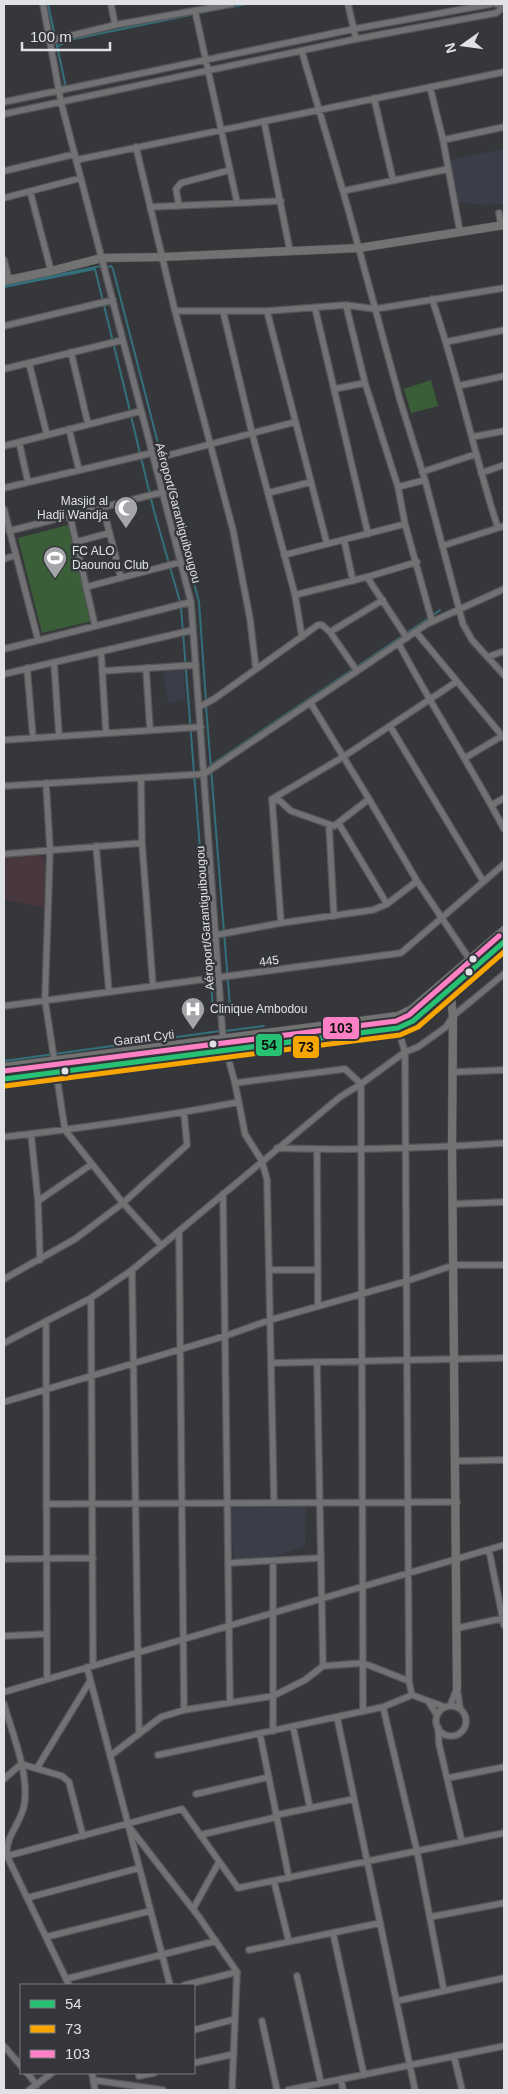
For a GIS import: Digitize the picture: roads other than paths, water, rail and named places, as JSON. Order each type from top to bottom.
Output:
[{"type":"street","name":"Aéroport/Garantiguibougou","points":[[42,4],[61,102],[191,602],[223,1039],[235,1083],[245,1134],[262,1161],[268,1180],[274,1503]]},
{"type":"street","points":[[111,4],[115,25]]},
{"type":"street","points":[[49,41],[115,25],[232,4]]},
{"type":"street","points":[[348,4],[356,39]]},
{"type":"street","points":[[4,102],[354,29],[491,4]]},
{"type":"street","points":[[496,4],[504,7]]},
{"type":"street","points":[[4,114],[356,39],[496,13],[504,7]]},
{"type":"street","points":[[194,12],[237,202]]},
{"type":"street","points":[[302,52],[359,248],[463,624],[504,675]]},
{"type":"street","points":[[4,170],[136,147],[504,72]]},
{"type":"street","points":[[430,87],[443,140],[460,232]]},
{"type":"street","points":[[374,98],[393,180]]},
{"type":"street","points":[[264,121],[290,251]]},
{"type":"street","points":[[443,140],[504,127]]},
{"type":"street","points":[[136,147],[175,311],[234,530],[250,619],[256,669]]},
{"type":"street","points":[[342,191],[448,168]]},
{"type":"street","points":[[179,206],[176,188],[180,182],[230,170]]},
{"type":"street","points":[[4,198],[81,178]]},
{"type":"street","points":[[30,191],[51,271]]},
{"type":"street","points":[[150,207],[281,201]]},
{"type":"street","points":[[4,260],[6,280],[102,258],[359,248],[503,225],[499,213]]},
{"type":"street","points":[[175,311],[266,311],[346,305],[375,309],[504,288]]},
{"type":"street","points":[[432,299],[446,342],[481,473],[501,527],[442,546]]},
{"type":"street","points":[[4,325],[112,300]]},
{"type":"street","points":[[346,305],[365,383],[398,487],[432,621]]},
{"type":"street","points":[[315,308],[368,534]]},
{"type":"street","points":[[223,311],[252,434],[295,595],[302,637]]},
{"type":"street","points":[[266,311],[327,544]]},
{"type":"street","points":[[446,342],[504,330]]},
{"type":"street","points":[[4,369],[123,340]]},
{"type":"street","points":[[71,352],[88,424]]},
{"type":"street","points":[[29,363],[47,434]]},
{"type":"street","points":[[458,386],[504,376]]},
{"type":"street","points":[[334,390],[365,383]]},
{"type":"street","points":[[4,446],[142,411]]},
{"type":"street","points":[[4,488],[79,470],[211,444],[295,422]]},
{"type":"street","points":[[69,429],[79,470]]},
{"type":"street","points":[[472,437],[504,431]]},
{"type":"street","points":[[19,442],[28,482]]},
{"type":"street","points":[[422,472],[476,454]]},
{"type":"street","points":[[481,473],[504,465]]},
{"type":"street","points":[[398,487],[424,480]]},
{"type":"street","points":[[268,493],[311,482]]},
{"type":"street","points":[[9,531],[163,492]]},
{"type":"street","points":[[103,507],[121,578]]},
{"type":"street","points":[[4,509],[38,640]]},
{"type":"street","points":[[70,516],[96,626]]},
{"type":"street","points":[[284,555],[406,524]]},
{"type":"street","points":[[76,542],[110,533]]},
{"type":"street","points":[[344,540],[354,581]]},
{"type":"street","points":[[4,558],[16,555]]},
{"type":"street","points":[[86,586],[181,562]]},
{"type":"street","points":[[295,595],[354,581],[417,562]]},
{"type":"street","points":[[367,577],[407,638]]},
{"type":"street","points":[[4,786],[204,774],[432,621],[504,589]]},
{"type":"street","points":[[330,632],[382,600]]},
{"type":"street","points":[[4,649],[191,602]]},
{"type":"street","points":[[199,707],[214,699],[322,624],[330,632],[357,672]]},
{"type":"street","points":[[4,674],[193,630]]},
{"type":"street","points":[[416,632],[503,737],[465,758]]},
{"type":"street","points":[[399,644],[428,699],[465,758],[504,829]]},
{"type":"street","points":[[101,651],[106,733]]},
{"type":"street","points":[[488,657],[504,651]]},
{"type":"street","points":[[54,662],[59,736]]},
{"type":"street","points":[[102,671],[196,665]]},
{"type":"street","points":[[27,668],[33,738]]},
{"type":"street","points":[[146,668],[150,730]]},
{"type":"street","points":[[272,799],[343,757],[456,682]]},
{"type":"street","points":[[310,702],[416,881],[470,960],[504,930]]},
{"type":"street","points":[[390,726],[483,881]]},
{"type":"street","points":[[4,740],[201,727]]},
{"type":"street","points":[[141,778],[142,843],[154,986]]},
{"type":"street","points":[[46,783],[50,849],[45,1000],[65,1130],[122,1203],[161,1245]]},
{"type":"street","points":[[492,805],[504,798]]},
{"type":"street","points":[[272,799],[280,801],[291,811],[334,826],[369,799]]},
{"type":"street","points":[[272,799],[281,923]]},
{"type":"street","points":[[339,824],[387,904]]},
{"type":"street","points":[[329,825],[334,916]]},
{"type":"street","points":[[4,854],[142,843]]},
{"type":"street","points":[[96,846],[109,992]]},
{"type":"street","name":"445","points":[[4,1006],[401,953],[504,864]]},
{"type":"street","points":[[216,935],[281,923],[373,910],[387,904],[416,881]]},
{"type":"street","points":[[498,936],[504,945]]},
{"type":"street","name":"Garant Cyti","points":[[4,1078],[398,1028],[413,1021],[450,988],[504,945]]},
{"type":"street","name":"Garant Cyti","points":[[4,1067],[385,1018],[405,1013],[470,960]]},
{"type":"street","points":[[4,1343],[91,1298],[132,1270],[340,1096],[446,1027],[453,1016],[504,974]]},
{"type":"street","points":[[439,1744],[446,1735],[458,1734],[465,1726],[464,1713],[460,1708],[457,1688],[457,1502],[452,1146],[454,1072],[453,1016],[450,988]]},
{"type":"street","points":[[398,1028],[405,1052],[409,1681],[412,1695]]},
{"type":"street","points":[[235,1083],[345,1069],[361,1084],[363,1711]]},
{"type":"street","points":[[454,1072],[504,1070]]},
{"type":"street","points":[[4,1137],[65,1130],[239,1102]]},
{"type":"street","points":[[4,1279],[75,1239],[122,1203],[187,1144],[184,1112]]},
{"type":"street","points":[[32,1134],[38,1201],[40,1260]]},
{"type":"street","points":[[277,1148],[318,1149],[504,1143]]},
{"type":"street","points":[[318,1149],[318,1306]]},
{"type":"street","points":[[38,1201],[92,1164]]},
{"type":"street","points":[[223,1194],[230,1703]]},
{"type":"street","points":[[453,1204],[504,1202]]},
{"type":"street","points":[[179,1232],[184,1710]]},
{"type":"street","points":[[4,1402],[225,1336],[270,1320],[407,1282],[454,1265],[504,1264]]},
{"type":"street","points":[[132,1270],[139,1733]]},
{"type":"street","points":[[269,1270],[317,1270]]},
{"type":"street","points":[[91,1298],[92,1558],[90,1682],[170,1984]]},
{"type":"street","points":[[46,1321],[46,1679]]},
{"type":"street","points":[[271,1363],[504,1358]]},
{"type":"street","points":[[317,1362],[323,1666]]},
{"type":"street","points":[[456,1461],[504,1460]]},
{"type":"street","points":[[46,1504],[457,1502]]},
{"type":"street","points":[[4,1692],[504,1545]]},
{"type":"street","points":[[489,1550],[504,1625]]},
{"type":"street","points":[[4,1559],[92,1558]]},
{"type":"street","points":[[228,1563],[321,1558]]},
{"type":"street","points":[[273,1561],[273,1731]]},
{"type":"street","points":[[458,1628],[504,1618]]},
{"type":"street","points":[[4,1636],[46,1634]]},
{"type":"street","points":[[110,1756],[161,1716],[184,1710],[273,1696],[304,1680],[323,1666],[363,1664],[409,1681]]},
{"type":"street","points":[[37,1768],[90,1682]]},
{"type":"street","points":[[437,1715],[448,1706],[457,1688]]},
{"type":"street","points":[[158,1756],[383,1707],[412,1695],[428,1701],[460,1708]]},
{"type":"street","points":[[428,1701],[437,1715],[439,1744],[462,1842]]},
{"type":"street","points":[[4,1704],[21,1764],[25,1786],[24,1806],[6,1846],[7,1856],[69,1984]]},
{"type":"street","points":[[383,1707],[417,1851],[444,1991]]},
{"type":"street","points":[[337,1717],[416,2090]]},
{"type":"street","points":[[293,1726],[310,1808]]},
{"type":"street","points":[[438,1727],[446,1735]]},
{"type":"street","points":[[260,1734],[289,1878]]},
{"type":"street","points":[[21,1764],[62,1776],[69,1782],[83,1836]]},
{"type":"street","points":[[4,1779],[21,1764]]},
{"type":"street","points":[[448,1778],[504,1767]]},
{"type":"street","points":[[196,1794],[269,1777]]},
{"type":"street","points":[[200,1835],[354,1799]]},
{"type":"street","points":[[7,1856],[182,1809],[238,1888],[504,1833]]},
{"type":"street","points":[[128,1824],[193,1909],[237,1972],[232,2090]]},
{"type":"street","points":[[193,1909],[219,1862]]},
{"type":"street","points":[[27,1898],[139,1868]]},
{"type":"street","points":[[274,1881],[289,1942]]},
{"type":"street","points":[[430,1918],[504,1904]]},
{"type":"street","points":[[46,1938],[150,1911]]},
{"type":"street","points":[[249,1950],[380,1923]]},
{"type":"street","points":[[334,1933],[364,2074]]},
{"type":"street","points":[[66,1979],[216,1941]]},
{"type":"street","points":[[189,1984],[237,1972]]},
{"type":"street","points":[[298,1976],[321,2083]]},
{"type":"street","points":[[397,2001],[504,1978]]},
{"type":"street","points":[[195,2030],[235,2019]]},
{"type":"street","points":[[262,2021],[276,2090]]},
{"type":"street","points":[[4,2046],[20,2065]]},
{"type":"street","points":[[288,2090],[504,2046]]},
{"type":"street","points":[[195,2063],[234,2054]]},
{"type":"street","points":[[454,2056],[462,2090]]},
{"type":"street","points":[[28,2074],[37,2085]]},
{"type":"street","points":[[29,2090],[51,2074]]},
{"type":"street","points":[[92,2074],[95,2090]]},
{"type":"street","points":[[139,2076],[149,2074]]},
{"type":"street","points":[[341,2079],[343,2090]]},
{"type":"street","points":[[93,2080],[163,2090]]},
{"type":"waterway","points":[[48,4],[65,83],[63,88]]},
{"type":"waterway","points":[[231,7],[246,4]]},
{"type":"waterway","points":[[57,47],[69,40],[219,9]]},
{"type":"waterway","points":[[4,286],[101,266]]},
{"type":"waterway","points":[[108,267],[111,266],[113,269],[199,602],[206,701]]},
{"type":"waterway","points":[[4,287],[95,269],[130,411]]},
{"type":"waterway","points":[[131,416],[154,511],[180,602]]},
{"type":"waterway","points":[[181,607],[210,976]]},
{"type":"waterway","points":[[433,615],[440,610]]},
{"type":"waterway","points":[[211,765],[429,618]]},
{"type":"waterway","points":[[206,706],[230,1007]]},
{"type":"waterway","points":[[211,981],[213,1010]]},
{"type":"waterway","points":[[225,1031],[264,1026]]},
{"type":"waterway","points":[[4,1061],[220,1031]]},
{"type":"place","name":"Masjid al Hadji Wandja","points":[[126,529]]},
{"type":"place","name":"FC ALO Daounou Club","points":[[55,579]]},
{"type":"place","name":"Clinique Ambodou","points":[[193,1030]]}]
